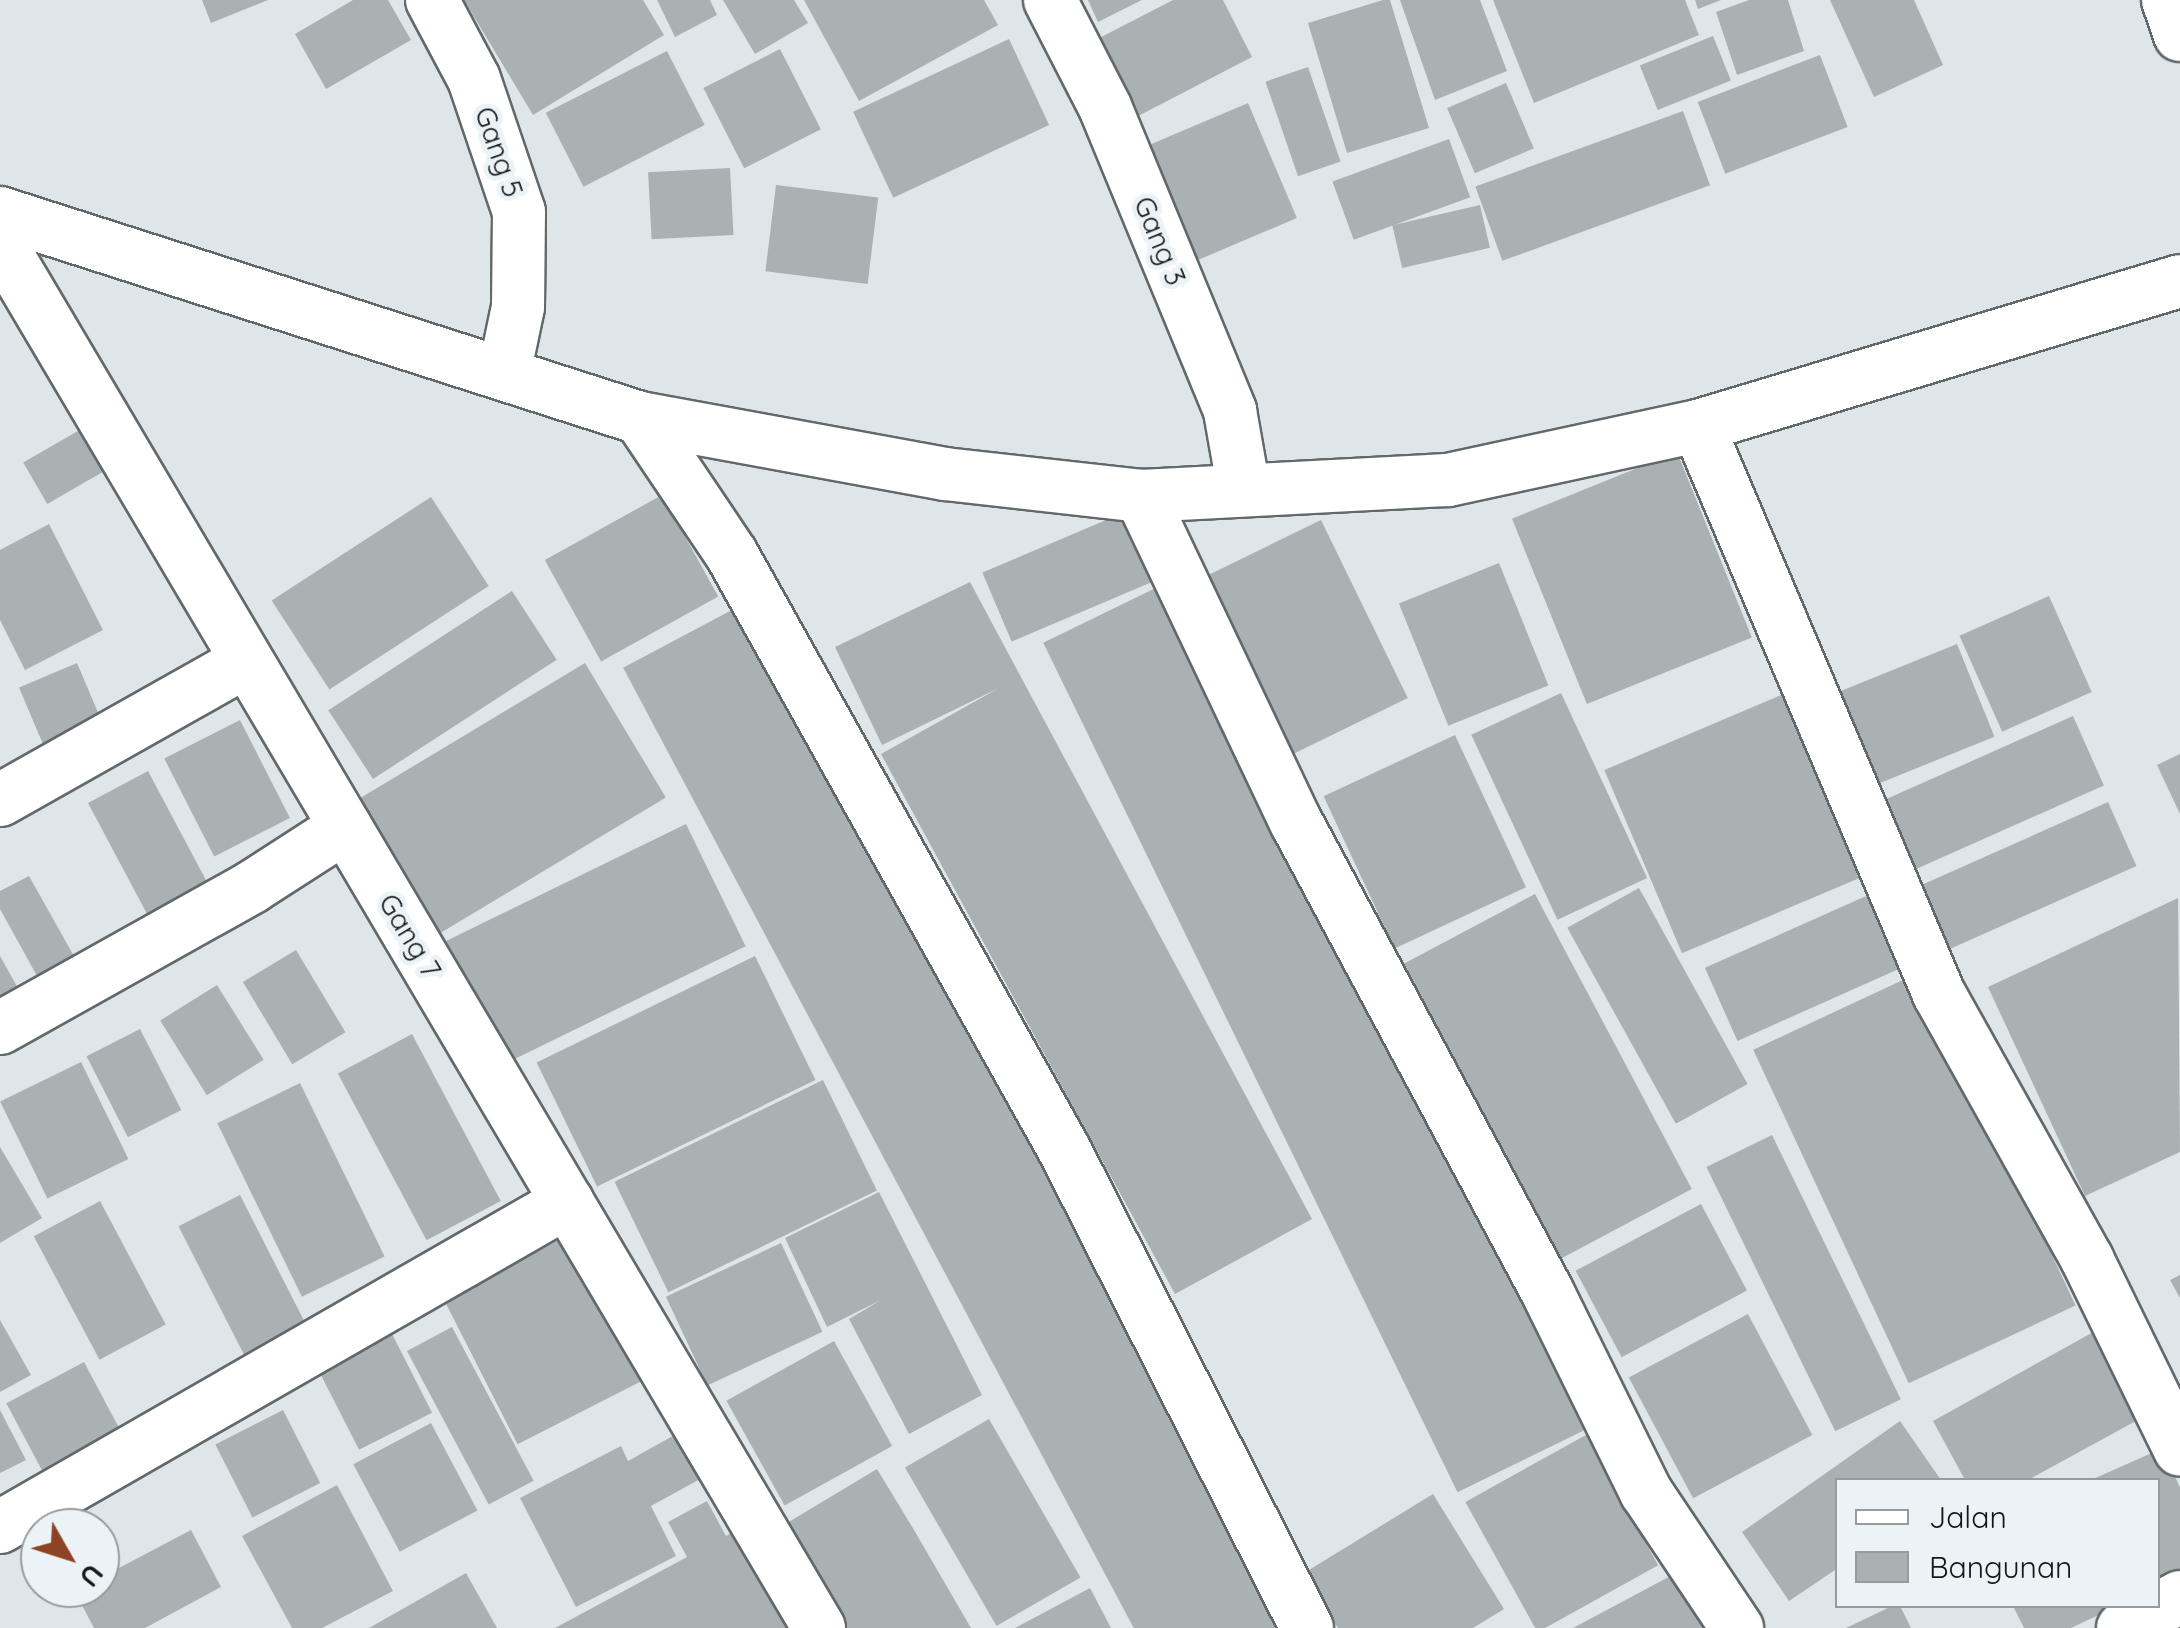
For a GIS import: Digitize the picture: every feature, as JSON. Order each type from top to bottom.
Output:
[{"type":"street","name":"Gang 5","points":[[432,0],[474,79],[519,212],[518,307],[504,374]]},
{"type":"street","name":"Gang 3","points":[[1050,0],[1105,107],[1230,411],[1244,490]]},
{"type":"street","points":[[2168,0],[2180,35]]},
{"type":"street","points":[[0,214],[640,418],[945,474],[1141,496],[1448,480],[1698,426],[2180,281]]},
{"type":"street","name":"Gang 7","points":[[0,244],[820,1628]]},
{"type":"street","points":[[640,418],[732,555],[1065,1151],[1307,1628]]},
{"type":"street","points":[[1698,426],[1940,994],[2087,1259],[2180,1450]]},
{"type":"street","points":[[1141,496],[1296,822],[1548,1293],[1646,1492],[1737,1628]]},
{"type":"street","points":[[0,800],[248,661]]},
{"type":"street","points":[[0,1028],[252,887],[346,827]]},
{"type":"street","points":[[0,1528],[567,1202]]},
{"type":"street","points":[[2123,1628],[2160,1608]]},
{"type":"building","points":[[202,0],[268,0],[211,23]]},
{"type":"building","points":[[353,0],[388,0],[411,40],[326,89],[295,34]]},
{"type":"building","points":[[464,0],[643,0],[664,35],[533,115]]},
{"type":"building","points":[[657,0],[710,0],[717,15],[675,37]]},
{"type":"building","points":[[723,0],[794,0],[808,23],[755,54]]},
{"type":"building","points":[[804,0],[984,0],[998,25],[859,101]]},
{"type":"building","points":[[1088,0],[1142,0],[1098,22]]},
{"type":"building","points":[[1173,0],[1223,0],[1252,57],[1117,127],[1078,49]]},
{"type":"building","points":[[1390,0],[1429,128],[1347,153],[1308,23]]},
{"type":"building","points":[[1400,0],[1480,0],[1507,71],[1435,100]]},
{"type":"building","points":[[1493,0],[1685,0],[1699,35],[1534,103]]},
{"type":"building","points":[[1695,0],[1721,0],[1698,9]]},
{"type":"building","points":[[1749,0],[1788,0],[1804,51],[1737,75],[1716,12]]},
{"type":"building","points":[[1830,0],[1914,0],[1943,65],[1874,97]]},
{"type":"building","points":[[1713,36],[1731,81],[1658,110],[1640,66]]},
{"type":"building","points":[[1009,39],[1049,125],[893,198],[853,112]]},
{"type":"building","points":[[780,49],[821,129],[744,168],[703,88]]},
{"type":"building","points":[[667,51],[705,125],[584,187],[546,113]]},
{"type":"building","points":[[1820,55],[1848,127],[1725,174],[1698,102]]},
{"type":"building","points":[[1308,67],[1341,162],[1298,176],[1265,82]]},
{"type":"building","points":[[1506,83],[1534,148],[1475,173],[1447,108]]},
{"type":"building","points":[[1248,103],[1297,218],[1183,267],[1134,151]]},
{"type":"building","points":[[1683,111],[1710,185],[1502,261],[1475,187]]},
{"type":"building","points":[[1449,139],[1470,197],[1354,240],[1332,181]]},
{"type":"building","points":[[730,168],[734,235],[652,239],[648,172]]},
{"type":"building","points":[[776,185],[878,198],[868,284],[765,271]]},
{"type":"building","points":[[1480,205],[1490,248],[1402,268],[1392,225]]},
{"type":"building","points":[[83,428],[107,470],[47,504],[23,462]]},
{"type":"building","points":[[1677,452],[1752,637],[1587,704],[1512,519]]},
{"type":"building","points":[[662,495],[718,596],[601,661],[545,560]]},
{"type":"building","points":[[431,497],[489,586],[329,689],[272,600]]},
{"type":"building","points":[[1125,512],[1154,581],[1012,642],[982,573]]},
{"type":"building","points":[[1321,520],[1408,698],[1294,754],[1207,576]]},
{"type":"building","points":[[49,524],[103,630],[25,670],[0,620],[0,550]]},
{"type":"building","points":[[1499,563],[1548,685],[1448,726],[1399,603]]},
{"type":"building","points":[[1170,581],[1584,1430],[1458,1492],[1043,643]]},
{"type":"building","points":[[970,582],[1312,1219],[1175,1294],[881,754],[999,688],[882,745],[835,647]]},
{"type":"building","points":[[512,591],[557,660],[373,779],[328,710]]},
{"type":"building","points":[[2049,596],[2092,692],[2002,732],[1959,636]]},
{"type":"building","points":[[745,603],[1289,1625],[1134,1628],[623,668]]},
{"type":"building","points":[[1957,644],[1994,737],[1878,784],[1840,691]]},
{"type":"building","points":[[77,663],[106,731],[48,756],[19,688]]},
{"type":"building","points":[[585,663],[666,798],[440,933],[360,798]]},
{"type":"building","points":[[1793,690],[1871,873],[1682,953],[1604,770]]},
{"type":"building","points":[[1561,693],[1647,878],[1557,920],[1471,735]]},
{"type":"building","points":[[2073,716],[2104,785],[1914,870],[1883,801]]},
{"type":"building","points":[[240,720],[290,818],[214,857],[164,759]]},
{"type":"building","points":[[1455,735],[1526,887],[1395,949],[1324,796]]},
{"type":"building","points":[[2180,754],[2180,814],[2157,765]]},
{"type":"building","points":[[148,771],[210,887],[149,919],[88,803]]},
{"type":"building","points":[[2108,802],[2136,866],[1939,954],[1911,890]]},
{"type":"building","points":[[686,824],[746,946],[506,1063],[446,941]]},
{"type":"building","points":[[29,876],[79,965],[42,985],[0,909],[0,891]]},
{"type":"building","points":[[1639,888],[1748,1084],[1676,1124],[1567,928]]},
{"type":"building","points":[[1873,893],[1906,966],[1737,1041],[1705,968]]},
{"type":"building","points":[[1535,894],[1692,1189],[1561,1258],[1404,963]]},
{"type":"building","points":[[2178,898],[2180,1152],[2085,1196],[1988,987]]},
{"type":"building","points":[[296,950],[345,1032],[292,1064],[243,982]]},
{"type":"building","points":[[0,956],[28,1006],[0,1022]]},
{"type":"building","points":[[755,956],[815,1080],[597,1187],[537,1063]]},
{"type":"building","points":[[1920,972],[2076,1306],[1909,1383],[1753,1050]]},
{"type":"building","points":[[217,985],[264,1060],[207,1095],[160,1021]]},
{"type":"building","points":[[140,1029],[181,1110],[128,1137],[87,1056]]},
{"type":"building","points":[[412,1034],[501,1201],[427,1240],[338,1073]]},
{"type":"building","points":[[81,1062],[128,1159],[47,1199],[0,1101]]},
{"type":"building","points":[[823,1080],[877,1191],[668,1292],[614,1182]]},
{"type":"building","points":[[300,1083],[385,1256],[302,1297],[217,1123]]},
{"type":"building","points":[[1772,1135],[1901,1399],[1835,1431],[1706,1167]]},
{"type":"building","points":[[0,1147],[42,1218],[0,1243]]},
{"type":"building","points":[[879,1192],[982,1395],[909,1434],[849,1319],[881,1300],[827,1327],[785,1238]]},
{"type":"building","points":[[240,1195],[308,1328],[246,1359],[179,1226]]},
{"type":"building","points":[[100,1201],[166,1325],[100,1360],[34,1236]]},
{"type":"building","points":[[1701,1204],[1747,1291],[1622,1357],[1576,1271]]},
{"type":"building","points":[[579,1230],[653,1375],[518,1444],[444,1299]]},
{"type":"building","points":[[781,1243],[822,1332],[707,1385],[666,1297]]},
{"type":"building","points":[[2180,1275],[2180,1298],[2170,1280]]},
{"type":"building","points":[[1748,1314],[1812,1435],[1693,1498],[1629,1377]]},
{"type":"building","points":[[0,1320],[31,1375],[0,1392]]},
{"type":"building","points":[[452,1327],[534,1481],[489,1505],[407,1351]]},
{"type":"building","points":[[389,1328],[432,1413],[359,1450],[316,1365]]},
{"type":"building","points":[[2097,1330],[2145,1416],[2032,1478],[1964,1478],[1933,1421]]},
{"type":"building","points":[[834,1341],[892,1446],[785,1506],[726,1401]]},
{"type":"building","points":[[84,1362],[130,1449],[52,1490],[6,1403]]},
{"type":"building","points":[[0,1410],[26,1460],[0,1473]]},
{"type":"building","points":[[283,1410],[320,1483],[253,1518],[215,1445]]},
{"type":"building","points":[[989,1419],[1080,1577],[996,1626],[905,1468]]},
{"type":"building","points":[[1900,1421],[1940,1478],[1835,1478],[1835,1570],[1789,1601],[1742,1532]]},
{"type":"building","points":[[431,1423],[477,1510],[400,1552],[353,1464]]},
{"type":"building","points":[[678,1433],[702,1478],[651,1506],[676,1556],[576,1607],[520,1498],[621,1446],[628,1461]]},
{"type":"building","points":[[1586,1435],[1658,1565],[1545,1628],[1535,1628],[1465,1502]]},
{"type":"building","points":[[2163,1448],[2180,1488],[2180,1578],[2160,1587],[2160,1478],[2096,1478]]},
{"type":"building","points":[[877,1469],[971,1628],[842,1628],[782,1526]]},
{"type":"building","points":[[337,1485],[393,1591],[322,1628],[292,1628],[242,1536]]},
{"type":"building","points":[[1433,1494],[1504,1609],[1473,1628],[1338,1628],[1304,1573]]},
{"type":"building","points":[[707,1501],[726,1536],[741,1527],[794,1628],[555,1628],[687,1557],[668,1522]]},
{"type":"building","points":[[191,1530],[221,1587],[145,1628],[94,1628],[83,1608],[120,1608],[120,1567]]},
{"type":"building","points":[[1678,1572],[1707,1628],[1573,1628]]},
{"type":"building","points":[[466,1573],[497,1628],[369,1628]]},
{"type":"building","points":[[1090,1588],[1111,1628],[1015,1628]]},
{"type":"building","points":[[1888,1608],[1901,1608],[1911,1628],[1846,1628]]},
{"type":"building","points":[[2014,1608],[2114,1608],[2071,1628],[2024,1628]]}]
